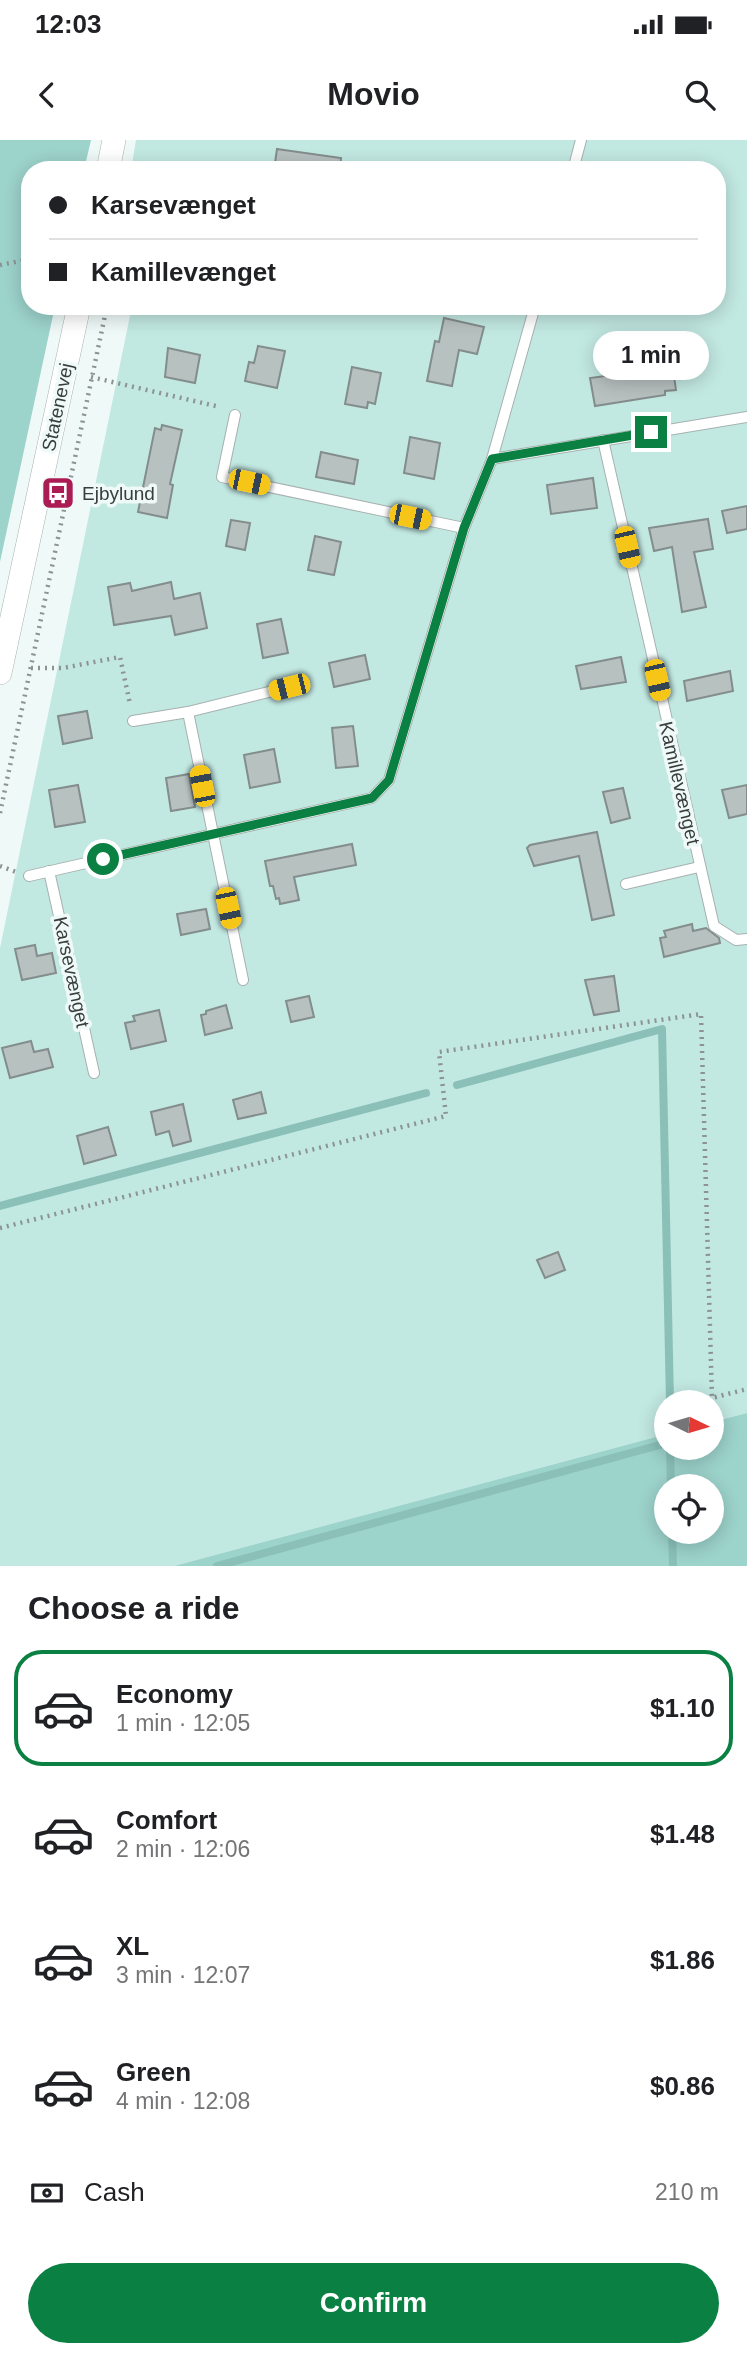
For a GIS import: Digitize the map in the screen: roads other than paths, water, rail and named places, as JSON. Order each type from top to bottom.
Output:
[{"type":"street","points":[[110,161],[114,140]]},
{"type":"street","name":"Statenevej","points":[[0,673],[77,315]]},
{"type":"lane","points":[[576,161],[582,140]]},
{"type":"lane","points":[[29,876],[372,798],[389,780],[464,528],[492,459],[532,315]]},
{"type":"lane","points":[[235,415],[222,477],[464,528]]},
{"type":"lane","points":[[492,459],[747,417]]},
{"type":"lane","name":"Kamillevænget","points":[[603,440],[714,926],[736,940],[747,939]]},
{"type":"lane","points":[[133,721],[188,712],[289,687]]},
{"type":"lane","points":[[188,712],[211,835],[243,981]]},
{"type":"lane","points":[[626,884],[699,867]]},
{"type":"lane","name":"Karsevænget","points":[[50,872],[94,1073]]},
{"type":"waterway","points":[[457,1085],[662,1029],[670,1390]]},
{"type":"waterway","points":[[0,1206],[426,1093]]},
{"type":"waterway","points":[[217,1566],[654,1447]]},
{"type":"waterway","points":[[670,1460],[671,1474]]},
{"type":"waterway","points":[[672,1544],[673,1566]]},
{"type":"place","name":"Ejbylund","points":[[58,493]]}]
